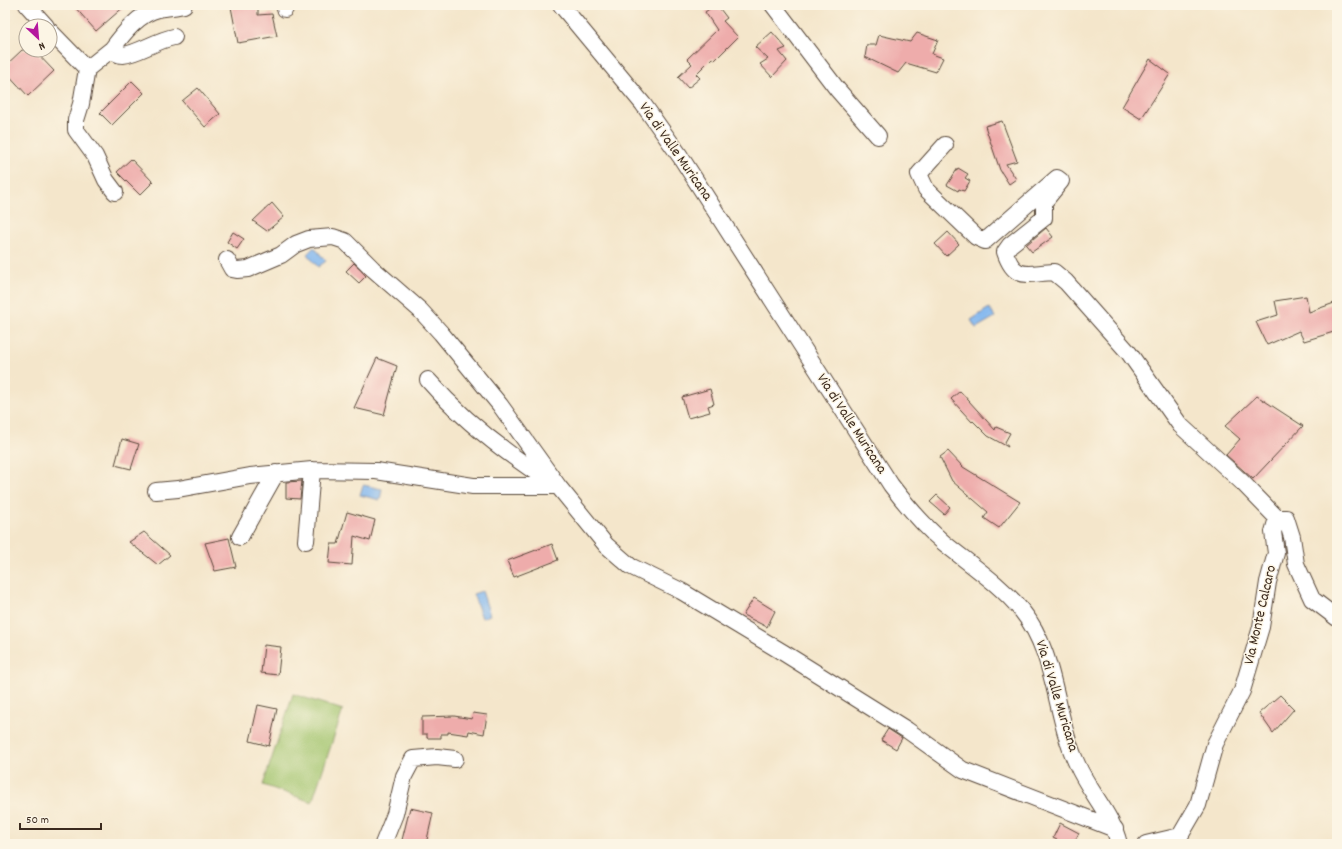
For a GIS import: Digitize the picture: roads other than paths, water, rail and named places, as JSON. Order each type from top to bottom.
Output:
[{"type":"street","points":[[27,5],[39,18]]},
{"type":"street","points":[[114,192],[106,180],[95,156],[76,130],[76,120],[81,104],[87,69],[112,49],[123,35],[145,15],[159,9],[184,5]]},
{"type":"street","name":"Via di Valle Muricana","points":[[561,5],[643,104],[680,156],[891,485],[921,522],[943,542],[996,584],[1030,622],[1045,654],[1066,735],[1076,764],[1117,837]]},
{"type":"street","points":[[773,5],[837,89],[878,136]]},
{"type":"street","points":[[112,49],[117,54],[124,55],[156,42],[174,37]]},
{"type":"street","points":[[58,39],[87,69]]},
{"type":"street","points":[[945,145],[918,174],[926,189],[976,237],[985,241],[1057,178],[1062,181],[1044,202],[1044,218],[1010,245],[1005,252],[1009,265],[1017,272],[1023,274],[1054,272],[1066,282],[1129,353],[1180,425],[1243,483],[1277,518]]},
{"type":"street","points":[[227,260],[232,269],[244,270],[281,255],[296,244],[306,240],[333,237],[345,241],[437,328],[500,405],[558,486],[606,545],[630,566],[681,591],[831,682],[915,735],[964,770],[1117,837]]},
{"type":"street","points":[[428,380],[463,417],[491,441],[512,457],[558,486]]},
{"type":"street","points":[[156,491],[276,473],[312,470],[381,472],[472,486],[558,486]]},
{"type":"street","points":[[306,541],[312,470]]},
{"type":"street","points":[[240,538],[276,473]]},
{"type":"street","name":"Via Monte Calcaro","points":[[1146,844],[1180,836],[1198,805],[1215,744],[1242,691],[1261,627],[1268,582],[1276,553],[1273,532],[1277,518],[1286,518],[1292,537],[1296,564],[1312,599],[1337,618]]},
{"type":"street","points":[[383,844],[395,814],[404,776],[413,759],[437,757],[455,759]]},
{"type":"water","points":[[314,247],[326,261],[318,267],[307,254]]},
{"type":"water","points":[[989,308],[995,317],[976,328],[971,320]]},
{"type":"water","points":[[363,485],[382,489],[380,500],[360,495]]},
{"type":"water","points":[[482,591],[490,615],[482,618],[473,594]]}]
